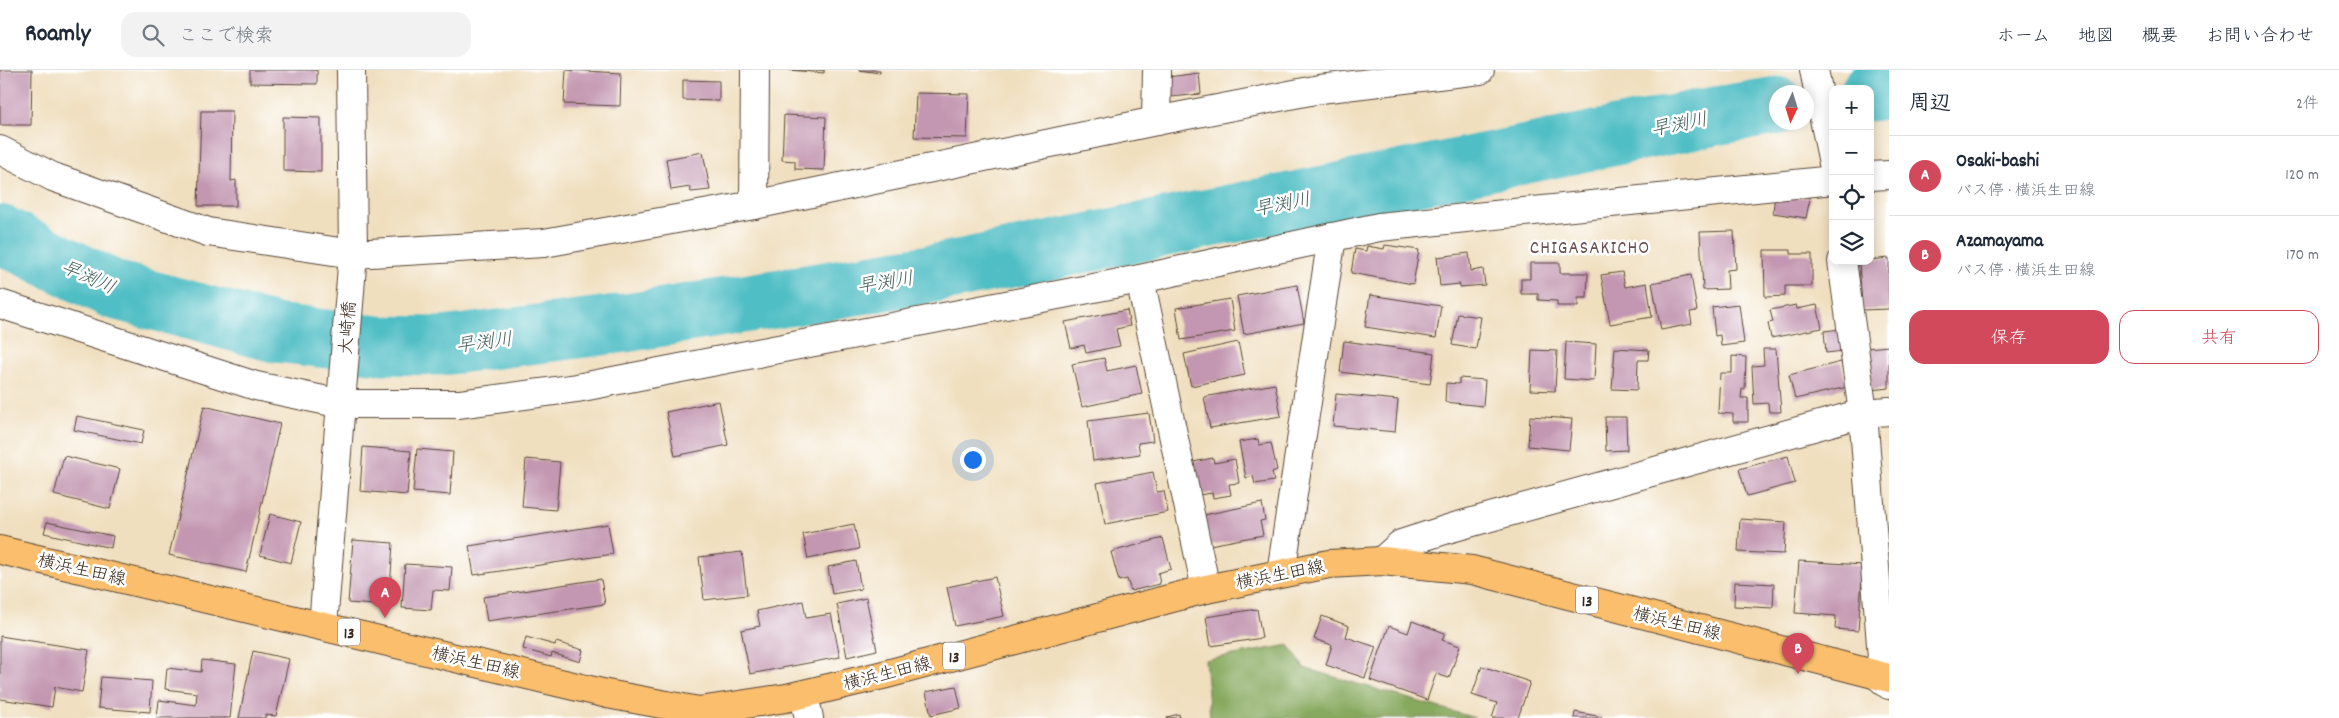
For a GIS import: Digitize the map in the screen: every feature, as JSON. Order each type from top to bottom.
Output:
[{"type":"main road","name":"横浜生田線","points":[[0,550],[607,694],[700,714],[807,706],[1206,589],[1328,564],[1382,561],[1472,570],[1885,679]]},
{"type":"street","name":"大崎橋","points":[[324,626],[343,398],[352,259],[351,70]]},
{"type":"street","points":[[754,205],[755,70]]},
{"type":"street","points":[[1156,121],[1157,70]]},
{"type":"street","points":[[0,150],[53,177],[208,232],[352,259],[544,243],[754,205],[1156,121],[1322,80],[1480,70]]},
{"type":"street","points":[[1814,70],[1829,143]]},
{"type":"street","points":[[1874,176],[1889,175]]},
{"type":"street","points":[[0,304],[256,386],[343,398],[460,404],[577,388],[1140,279],[1388,226],[1829,180]]},
{"type":"street","points":[[1281,573],[1332,237]]},
{"type":"street","points":[[1843,265],[1876,412],[1882,657],[1885,679]]},
{"type":"street","points":[[1140,279],[1206,589]]},
{"type":"street","points":[[1382,561],[1400,544],[1451,528],[1876,412]]},
{"type":"green space","points":[[1289,645],[1304,668],[1475,718],[1210,718],[1205,660]]},
{"type":"building","points":[[0,70],[32,70],[31,125],[0,125]]},
{"type":"building","points":[[250,70],[317,70],[317,84],[250,83]]},
{"type":"building","points":[[566,70],[621,73],[620,106],[564,104]]},
{"type":"building","points":[[789,70],[824,70],[824,73]]},
{"type":"building","points":[[858,70],[880,70],[880,73]]},
{"type":"building","points":[[1199,73],[1201,94],[1171,97],[1168,77]]},
{"type":"building","points":[[683,80],[719,81],[719,101],[683,100]]},
{"type":"building","points":[[916,93],[969,94],[967,138],[914,137]]},
{"type":"building","points":[[201,111],[232,111],[231,181],[236,180],[236,206],[198,206]]},
{"type":"building","points":[[784,115],[826,117],[824,170],[795,169],[795,161],[782,160]]},
{"type":"building","points":[[283,117],[321,118],[321,172],[283,171]]},
{"type":"building","points":[[703,152],[710,190],[691,192],[690,187],[671,190],[666,159]]},
{"type":"building","points":[[1775,193],[1810,198],[1806,218],[1773,213]]},
{"type":"building","points":[[1734,231],[1736,269],[1727,270],[1728,289],[1703,290],[1700,232]]},
{"type":"building","points":[[1385,245],[1419,250],[1413,284],[1351,273],[1355,249],[1366,251],[1367,246],[1384,249]]},
{"type":"building","points":[[1764,250],[1791,250],[1791,254],[1812,254],[1812,286],[1785,286],[1785,296],[1765,297]]},
{"type":"building","points":[[1469,253],[1471,271],[1483,269],[1485,285],[1460,287],[1460,284],[1440,286],[1437,257]]},
{"type":"building","points":[[1889,258],[1889,309],[1862,310],[1859,265],[1874,265],[1874,260]]},
{"type":"building","points":[[1530,263],[1560,263],[1560,273],[1588,273],[1587,298],[1578,298],[1578,306],[1557,306],[1557,301],[1538,300],[1538,294],[1521,294],[1521,279],[1530,279]]},
{"type":"building","points":[[1622,272],[1625,287],[1647,283],[1652,317],[1610,324],[1601,275]]},
{"type":"building","points":[[1691,275],[1697,311],[1690,312],[1692,324],[1661,330],[1652,283]]},
{"type":"building","points":[[1297,285],[1304,323],[1244,334],[1237,296]]},
{"type":"building","points":[[1370,295],[1441,306],[1436,338],[1365,327]]},
{"type":"building","points":[[1230,299],[1235,331],[1181,340],[1176,308]]},
{"type":"building","points":[[1739,304],[1744,343],[1721,346],[1720,335],[1715,336],[1712,307]]},
{"type":"building","points":[[1796,305],[1797,309],[1817,305],[1822,328],[1771,338],[1768,323],[1773,322],[1770,310]]},
{"type":"building","points":[[1127,310],[1130,326],[1116,329],[1120,346],[1086,353],[1084,345],[1071,348],[1065,322]]},
{"type":"building","points":[[1458,314],[1481,317],[1476,349],[1452,345]]},
{"type":"building","points":[[1841,329],[1844,351],[1826,353],[1824,331]]},
{"type":"building","points":[[1344,341],[1434,353],[1430,384],[1340,372]]},
{"type":"building","points":[[1238,342],[1245,375],[1191,386],[1184,354]]},
{"type":"building","points":[[1566,342],[1596,344],[1594,381],[1564,379]]},
{"type":"building","points":[[1889,346],[1889,388],[1871,390],[1867,348]]},
{"type":"building","points":[[1615,348],[1649,350],[1648,360],[1638,360],[1637,390],[1612,389]]},
{"type":"building","points":[[1763,349],[1776,349],[1781,412],[1769,412],[1768,403],[1754,404],[1752,366],[1764,365]]},
{"type":"building","points":[[1532,350],[1557,351],[1555,391],[1530,390]]},
{"type":"building","points":[[1732,356],[1746,357],[1745,389],[1742,389],[1741,398],[1748,398],[1748,422],[1733,422],[1733,414],[1718,413],[1720,373],[1732,373]]},
{"type":"building","points":[[1104,358],[1107,371],[1136,365],[1142,394],[1082,407],[1072,364]]},
{"type":"building","points":[[1841,362],[1847,387],[1795,399],[1789,375]]},
{"type":"building","points":[[1459,378],[1485,380],[1483,406],[1445,402],[1446,383],[1459,384]]},
{"type":"building","points":[[1275,384],[1281,416],[1210,428],[1204,397]]},
{"type":"building","points":[[1336,394],[1398,400],[1395,432],[1333,426]]},
{"type":"building","points":[[719,401],[728,445],[675,456],[666,412]]},
{"type":"building","points":[[204,406],[280,424],[246,572],[169,555]]},
{"type":"building","points":[[1149,413],[1153,441],[1138,443],[1140,454],[1093,461],[1088,421]]},
{"type":"building","points":[[77,416],[144,430],[141,444],[74,430]]},
{"type":"building","points":[[1530,416],[1572,419],[1569,450],[1528,446]]},
{"type":"building","points":[[1605,417],[1626,417],[1627,450],[1606,451]]},
{"type":"building","points":[[1258,439],[1259,445],[1271,443],[1277,470],[1272,472],[1274,481],[1255,484],[1253,476],[1246,478],[1239,442]]},
{"type":"building","points":[[363,447],[411,451],[407,495],[360,491]]},
{"type":"building","points":[[417,449],[453,452],[450,495],[413,492]]},
{"type":"building","points":[[64,456],[120,469],[110,509],[54,495]]},
{"type":"building","points":[[1788,456],[1795,483],[1747,496],[1739,469]]},
{"type":"building","points":[[1213,458],[1214,463],[1235,459],[1239,483],[1229,484],[1231,495],[1213,498],[1212,493],[1199,495],[1193,462]]},
{"type":"building","points":[[526,459],[560,462],[556,510],[522,507]]},
{"type":"building","points":[[1153,472],[1157,492],[1164,491],[1168,512],[1105,524],[1097,483]]},
{"type":"building","points":[[1262,503],[1265,520],[1260,521],[1263,535],[1210,545],[1204,515]]},
{"type":"building","points":[[270,514],[301,522],[291,563],[260,555]]},
{"type":"building","points":[[1740,519],[1786,522],[1784,554],[1738,552]]},
{"type":"building","points":[[47,522],[113,536],[111,548],[44,533]]},
{"type":"building","points":[[608,524],[613,554],[474,575],[469,546]]},
{"type":"building","points":[[854,524],[859,549],[808,559],[803,534]]},
{"type":"building","points":[[1163,538],[1171,569],[1158,573],[1160,584],[1131,591],[1127,579],[1119,581],[1111,552]]},
{"type":"building","points":[[353,540],[393,543],[389,606],[348,603]]},
{"type":"building","points":[[742,552],[747,595],[704,600],[699,557]]},
{"type":"building","points":[[856,561],[861,589],[832,594],[828,567]]},
{"type":"building","points":[[1799,561],[1863,565],[1858,631],[1835,629],[1836,616],[1795,613]]},
{"type":"building","points":[[405,564],[452,567],[450,591],[433,590],[431,610],[402,608]]},
{"type":"building","points":[[995,577],[1004,616],[955,626],[947,587]]},
{"type":"building","points":[[601,579],[605,604],[487,621],[483,597]]},
{"type":"building","points":[[1735,582],[1774,584],[1773,608],[1734,606]]},
{"type":"building","points":[[866,598],[877,650],[847,657],[837,604]]},
{"type":"building","points":[[803,601],[806,618],[831,614],[840,657],[750,674],[741,630],[760,626],[757,611]]},
{"type":"building","points":[[1257,609],[1262,638],[1211,646],[1206,617]]},
{"type":"building","points":[[1322,616],[1349,626],[1346,637],[1376,647],[1365,678],[1326,665],[1332,645],[1314,639]]},
{"type":"building","points":[[1412,621],[1445,633],[1442,640],[1460,646],[1449,678],[1436,674],[1427,700],[1370,680],[1389,626],[1408,633]]},
{"type":"building","points":[[0,636],[89,650],[82,692],[55,687],[52,707],[0,699]]},
{"type":"building","points":[[526,637],[555,645],[556,642],[583,650],[580,662],[552,653],[551,657],[523,649]]},
{"type":"building","points":[[253,651],[289,659],[276,716],[265,715],[265,718],[239,718]]},
{"type":"building","points":[[202,660],[236,664],[230,718],[157,718],[159,700],[196,705],[197,693],[165,689],[167,668],[201,672]]},
{"type":"building","points":[[1482,666],[1530,682],[1518,718],[1492,718],[1497,703],[1472,695]]},
{"type":"building","points":[[101,677],[152,681],[150,712],[98,708]]},
{"type":"building","points":[[956,686],[961,708],[931,715],[926,692]]},
{"type":"building","points":[[1575,712],[1602,717],[1602,718],[1574,718]]},
{"type":"building","points":[[1179,714],[1180,718],[1167,718],[1167,717]]},
{"type":"waterway","name":"早渕川","points":[[1874,92],[1889,90]]},
{"type":"waterway","name":"早渕川","points":[[0,234],[114,290],[275,333],[379,345],[442,346],[626,323],[948,271],[1715,116],[1769,107]]},
{"type":"place","name":"Osaki-bashi","points":[[385,618]]},
{"type":"place","name":"Azamayama","points":[[1798,674]]},
{"type":"district","name":"CHIGASAKICHO","points":[[1590,246]]}]
